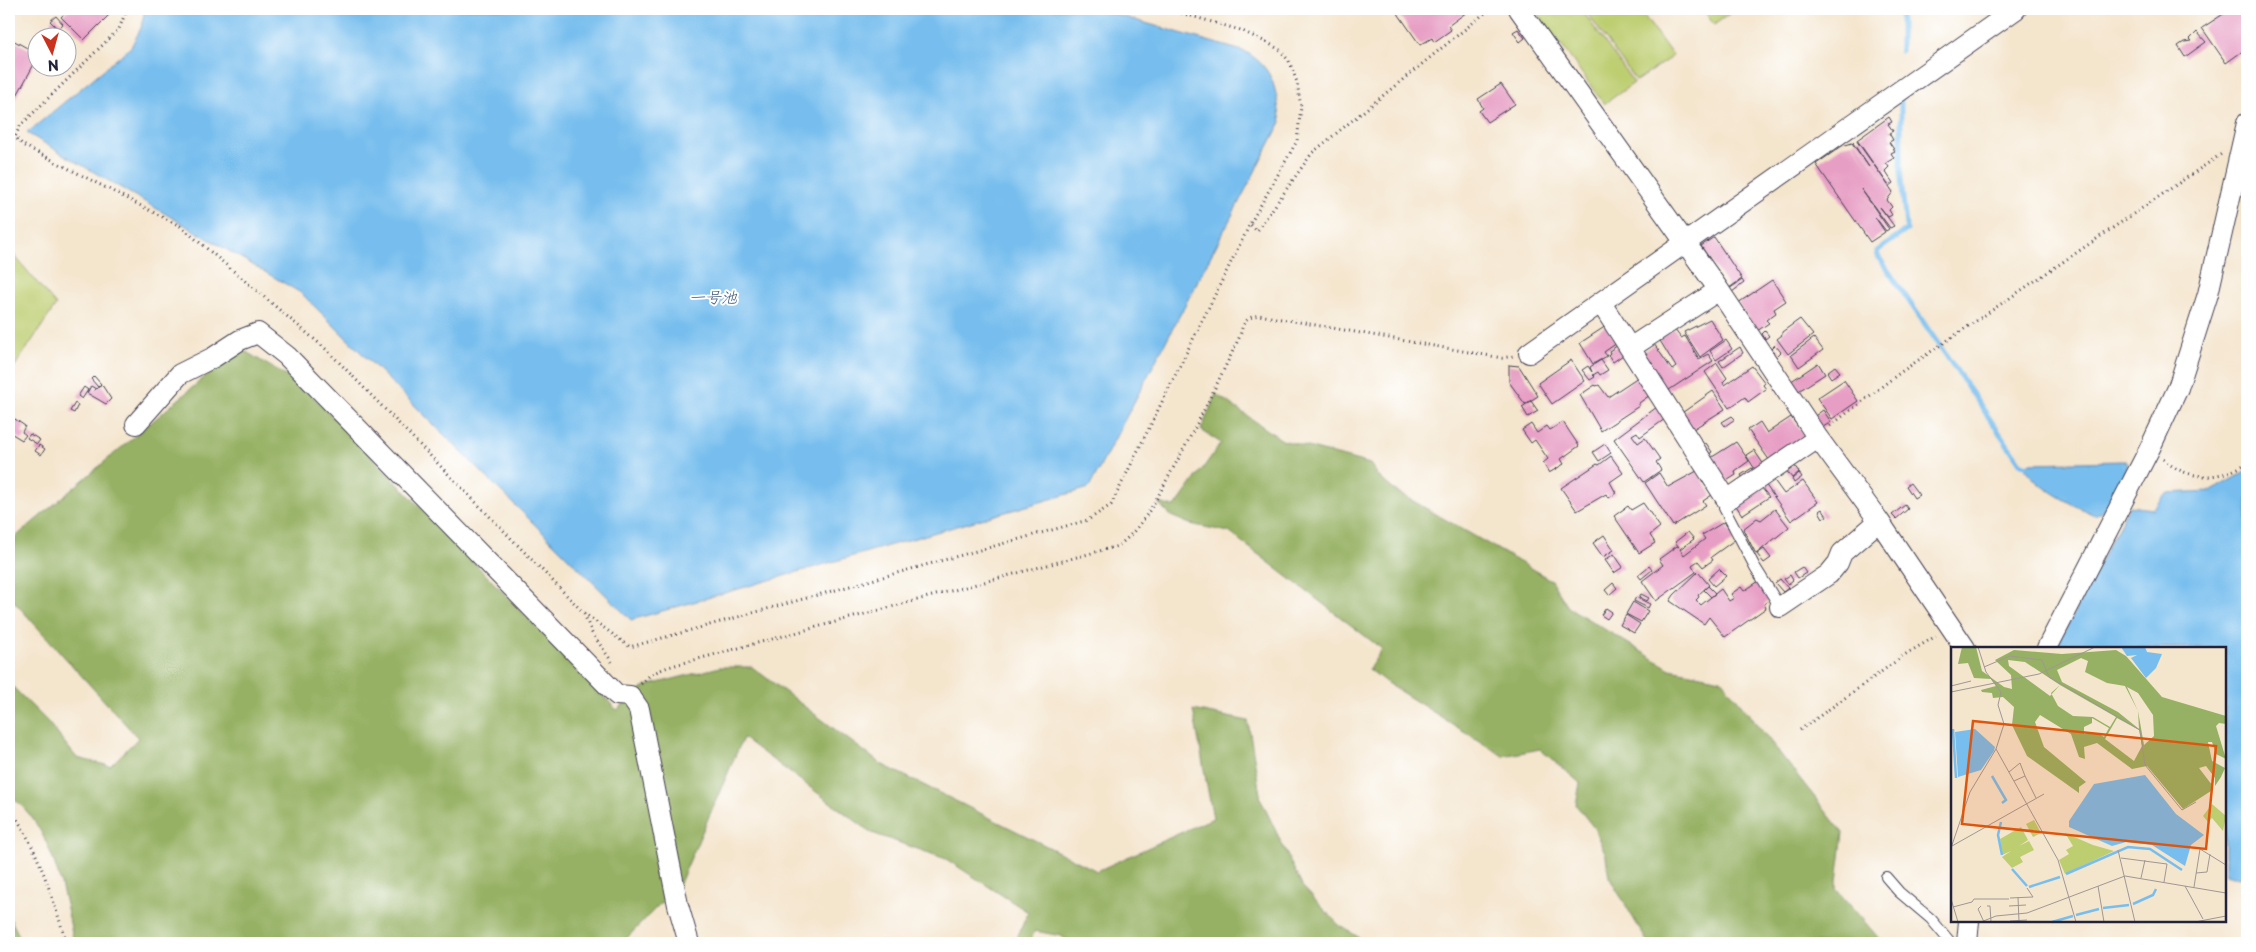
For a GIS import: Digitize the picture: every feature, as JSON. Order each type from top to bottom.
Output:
[{"type":"street","points":[[1519,9],[1719,290],[1818,438],[1879,521],[1965,647]]},
{"type":"street","points":[[1529,353],[1686,244],[2016,9]]},
{"type":"street","points":[[2048,647],[2150,448],[2178,388],[2208,294],[2247,123]]},
{"type":"street","points":[[1630,348],[1719,290]]},
{"type":"street","points":[[1601,303],[1726,500],[1818,438]]},
{"type":"street","points":[[136,424],[180,374],[214,357],[240,340],[258,333],[287,356],[616,695],[630,696],[640,709],[678,905],[689,943]]},
{"type":"street","points":[[1780,607],[1829,574],[1838,563],[1842,553],[1879,521]]},
{"type":"street","points":[[1967,943],[1969,922]]},
{"type":"lane","points":[[1726,500],[1724,508],[1755,567],[1780,607]]},
{"type":"lane","points":[[1886,877],[1899,892],[1931,919],[1952,943]]},
{"type":"path","points":[[127,9],[119,29],[20,126],[15,137],[23,145],[180,226],[327,350],[584,613],[630,647],[1088,520],[1111,505],[1250,224],[1297,141],[1301,107],[1297,82],[1289,61],[1280,50],[1240,30],[1167,9]]},
{"type":"path","points":[[1250,224],[1257,231],[1312,153],[1350,120],[1490,9]]},
{"type":"path","points":[[1818,438],[1837,420],[1901,372],[2220,154],[2242,145]]},
{"type":"path","points":[[630,696],[651,674],[668,667],[1118,546],[1132,536],[1146,516],[1190,438],[1240,336],[1243,324],[1249,317],[1259,315],[1502,358],[1529,353]]},
{"type":"path","points":[[2150,448],[2174,469],[2194,476],[2214,476],[2230,472],[2247,463]]},
{"type":"path","points":[[584,613],[592,633],[617,670]]},
{"type":"path","points":[[1800,730],[1950,625]]},
{"type":"path","points":[[9,807],[21,824],[41,863],[66,943]]},
{"type":"green space","points":[[1535,9],[1581,9],[1634,83],[1604,104]]},
{"type":"green space","points":[[1584,9],[1639,9],[1673,56],[1636,81]]},
{"type":"green space","points":[[1703,9],[1736,9],[1714,25]]},
{"type":"green space","points":[[9,249],[56,305],[9,375]]},
{"type":"green space","points":[[243,350],[303,386],[617,710],[646,686],[720,667],[752,667],[881,764],[1097,871],[1213,818],[1193,710],[1248,721],[1261,800],[1302,886],[1339,925],[1368,943],[1226,943],[1226,941],[1197,943],[1072,943],[1061,936],[1035,931],[1029,943],[1015,943],[1028,912],[946,859],[872,833],[743,738],[680,883],[622,943],[74,943],[61,884],[46,842],[24,808],[9,796],[9,683],[47,721],[77,758],[110,766],[138,738],[9,596],[9,559],[12,540],[225,360]]},
{"type":"green space","points":[[1216,394],[1282,440],[1370,464],[1380,478],[1394,490],[1551,580],[1568,607],[1670,669],[1721,679],[1843,833],[1836,889],[1883,943],[1648,943],[1609,877],[1606,856],[1594,828],[1576,805],[1580,783],[1540,749],[1503,756],[1387,683],[1369,669],[1382,649],[1229,532],[1190,524],[1171,516],[1158,503],[1175,507],[1221,443],[1201,430]]},
{"type":"green space","points":[[9,919],[11,920],[23,943],[9,943]]},
{"type":"water","name":"一号池","points":[[145,9],[1097,9],[1246,52],[1256,59],[1269,74],[1275,91],[1281,122],[1089,488],[631,620],[301,293],[27,133],[131,47],[141,28]]},
{"type":"water","points":[[2127,461],[2120,485],[2112,499],[2107,506],[2095,515],[2046,489],[2026,469],[2028,463]]},
{"type":"water","points":[[2247,471],[2247,876],[2234,877],[2226,875],[2226,647],[2057,647],[2129,506],[2153,509],[2166,493],[2212,491]]},
{"type":"building","points":[[69,9],[115,9],[84,40],[78,34],[78,28],[72,28],[61,17]]},
{"type":"building","points":[[1402,9],[1471,9],[1448,26],[1451,30],[1434,42],[1432,38],[1420,45],[1397,12]]},
{"type":"building","points":[[2231,9],[2247,9],[2247,48],[2226,63],[2202,28]]},
{"type":"building","points":[[56,16],[63,24],[57,28],[50,21]]},
{"type":"building","points":[[1518,29],[1525,38],[1520,42],[1513,32]]},
{"type":"building","points":[[2197,32],[2206,42],[2185,57],[2178,46],[2184,42],[2192,41],[2190,39]]},
{"type":"building","points":[[9,38],[28,48],[28,75],[9,110]]},
{"type":"building","points":[[1501,84],[1515,104],[1487,122],[1479,111],[1483,108],[1478,99]]},
{"type":"building","points":[[1889,117],[1892,122],[1888,124],[1893,131],[1889,133],[1893,140],[1889,142],[1895,151],[1891,153],[1894,158],[1886,163],[1889,167],[1885,171],[1893,183],[1889,186],[1857,140]]},
{"type":"building","points":[[1856,140],[1893,192],[1887,200],[1892,207],[1889,210],[1892,215],[1888,217],[1880,207],[1894,226],[1890,228],[1861,189],[1889,229],[1886,231],[1875,217],[1885,232],[1870,242],[1816,164],[1842,146],[1852,143],[1869,167],[1853,143]]},
{"type":"building","points":[[1714,237],[1742,279],[1729,288],[1701,246]]},
{"type":"building","points":[[1742,280],[1744,283],[1732,292],[1729,289]]},
{"type":"building","points":[[1772,280],[1786,301],[1774,309],[1776,313],[1766,320],[1769,323],[1757,331],[1738,303]]},
{"type":"building","points":[[1710,319],[1723,340],[1700,357],[1684,332]]},
{"type":"building","points":[[1800,319],[1813,335],[1788,354],[1777,339],[1782,335],[1782,332]]},
{"type":"building","points":[[1606,326],[1617,343],[1604,352],[1607,356],[1593,364],[1580,343]]},
{"type":"building","points":[[1674,329],[1681,338],[1685,336],[1699,359],[1708,354],[1713,361],[1666,392],[1640,354],[1654,344],[1672,370],[1676,367],[1659,339]]},
{"type":"building","points":[[1765,331],[1769,336],[1765,339],[1762,334]]},
{"type":"building","points":[[1814,338],[1823,350],[1799,367],[1791,355]]},
{"type":"building","points":[[1726,340],[1732,349],[1716,360],[1710,351]]},
{"type":"building","points":[[1620,344],[1626,353],[1613,362],[1608,355],[1609,351]]},
{"type":"building","points":[[1775,345],[1781,352],[1776,357],[1770,350]]},
{"type":"building","points":[[1740,347],[1743,353],[1723,367],[1719,361]]},
{"type":"building","points":[[1571,360],[1585,381],[1552,404],[1538,383]]},
{"type":"building","points":[[1601,360],[1608,370],[1600,375],[1598,372],[1590,380],[1582,370],[1588,366],[1592,372],[1590,367]]},
{"type":"building","points":[[1717,363],[1727,378],[1723,382],[1724,385],[1752,366],[1765,383],[1763,385],[1766,389],[1748,402],[1745,397],[1729,408],[1705,372]]},
{"type":"building","points":[[1818,363],[1825,374],[1797,392],[1790,382]]},
{"type":"building","points":[[1509,365],[1519,366],[1538,396],[1525,404],[1509,382]]},
{"type":"building","points":[[1835,366],[1840,372],[1831,378],[1827,372]]},
{"type":"building","points":[[94,376],[101,384],[98,387],[91,379]]},
{"type":"building","points":[[1638,377],[1650,395],[1639,403],[1639,406],[1601,431],[1580,395],[1595,385],[1599,385],[1608,397]]},
{"type":"building","points":[[1844,380],[1858,401],[1832,419],[1817,398]]},
{"type":"building","points":[[102,385],[111,399],[106,404],[87,393],[91,386],[96,389]]},
{"type":"building","points":[[84,387],[88,390],[82,399],[78,396]]},
{"type":"building","points":[[1713,391],[1725,409],[1690,431],[1679,415]]},
{"type":"building","points":[[1531,401],[1538,411],[1528,417],[1522,407]]},
{"type":"building","points":[[75,403],[78,405],[74,413],[70,411]]},
{"type":"building","points":[[1657,407],[1665,419],[1640,437],[1637,432],[1632,435],[1638,443],[1645,438],[1660,459],[1656,462],[1661,470],[1644,482],[1614,439]]},
{"type":"building","points":[[1823,410],[1831,422],[1820,429],[1812,418]]},
{"type":"building","points":[[9,415],[25,426],[22,432],[26,435],[22,440],[9,432]]},
{"type":"building","points":[[1732,416],[1735,419],[1725,426],[1722,422]]},
{"type":"building","points":[[1791,417],[1804,435],[1770,461],[1748,430],[1760,422],[1767,433]]},
{"type":"building","points":[[1563,422],[1579,446],[1561,459],[1564,464],[1549,473],[1543,463],[1548,459],[1535,440],[1531,443],[1522,430],[1531,424],[1537,433],[1547,426],[1550,430]]},
{"type":"building","points":[[30,434],[40,440],[37,444],[27,438]]},
{"type":"building","points":[[1736,442],[1749,461],[1735,471],[1736,475],[1725,482],[1709,459]]},
{"type":"building","points":[[1706,443],[1712,452],[1708,455],[1701,446]]},
{"type":"building","points":[[1605,444],[1611,453],[1599,461],[1593,452]]},
{"type":"building","points":[[39,445],[45,449],[41,455],[35,451]]},
{"type":"building","points":[[1754,450],[1764,465],[1756,471],[1746,455]]},
{"type":"building","points":[[1611,456],[1623,473],[1610,482],[1616,493],[1609,498],[1606,494],[1577,511],[1561,488]]},
{"type":"building","points":[[1794,465],[1799,472],[1792,478],[1786,470]]},
{"type":"building","points":[[1752,468],[1755,472],[1744,480],[1741,475]]},
{"type":"building","points":[[1697,471],[1712,495],[1703,501],[1706,505],[1673,526],[1645,483],[1659,473],[1668,487]]},
{"type":"building","points":[[1799,473],[1802,477],[1794,483],[1792,479]]},
{"type":"building","points":[[1773,479],[1784,494],[1803,481],[1818,502],[1791,521],[1765,484]]},
{"type":"building","points":[[1910,483],[1919,495],[1914,498],[1906,486]]},
{"type":"building","points":[[1761,487],[1769,497],[1742,515],[1735,504]]},
{"type":"building","points":[[1643,503],[1660,527],[1650,535],[1655,543],[1639,553],[1614,516],[1628,506],[1631,510]]},
{"type":"building","points":[[1905,505],[1908,509],[1896,519],[1892,515]]},
{"type":"building","points":[[1775,509],[1789,527],[1756,554],[1743,529],[1757,518],[1761,520]]},
{"type":"building","points":[[1822,509],[1827,516],[1823,518],[1819,511]]},
{"type":"building","points":[[1724,522],[1736,539],[1711,557],[1713,560],[1703,567],[1698,561],[1692,565],[1696,572],[1656,601],[1642,581],[1663,565],[1659,559],[1677,546],[1679,547],[1675,542],[1688,532],[1694,539],[1680,549],[1684,555],[1705,539],[1702,535]]},
{"type":"building","points":[[1604,535],[1614,550],[1603,557],[1593,543]]},
{"type":"building","points":[[1764,549],[1771,558],[1764,563],[1757,554]]},
{"type":"building","points":[[1614,554],[1623,567],[1614,573],[1605,560]]},
{"type":"building","points":[[1649,566],[1652,570],[1641,579],[1638,575]]},
{"type":"building","points":[[1802,567],[1806,573],[1798,578],[1794,572]]},
{"type":"building","points":[[1719,569],[1726,576],[1714,586],[1708,579]]},
{"type":"building","points":[[1698,572],[1709,585],[1698,595],[1699,597],[1696,600],[1701,605],[1721,589],[1729,601],[1734,598],[1731,594],[1741,587],[1744,591],[1759,581],[1771,599],[1764,604],[1766,608],[1725,637],[1709,617],[1704,624],[1670,601]]},
{"type":"building","points":[[1790,575],[1793,580],[1788,584],[1784,579]]},
{"type":"building","points":[[1780,579],[1788,588],[1783,592],[1775,583]]},
{"type":"building","points":[[1613,583],[1617,588],[1609,595],[1605,590]]},
{"type":"building","points":[[1708,586],[1715,593],[1711,597],[1704,590]]},
{"type":"building","points":[[1641,594],[1649,598],[1647,601],[1639,597]]},
{"type":"building","points":[[1636,597],[1650,604],[1648,608],[1634,601]]},
{"type":"building","points":[[1633,602],[1648,611],[1641,622],[1626,614]]},
{"type":"building","points":[[1606,608],[1612,612],[1607,619],[1601,615]]},
{"type":"building","points":[[1626,615],[1640,624],[1634,633],[1620,625]]},
{"type":"waterway","points":[[1901,9],[1901,51]]},
{"type":"waterway","points":[[1901,96],[1901,179],[1906,226]]},
{"type":"waterway","points":[[1907,230],[1877,251],[1878,256],[2020,463],[2032,468]]}]
